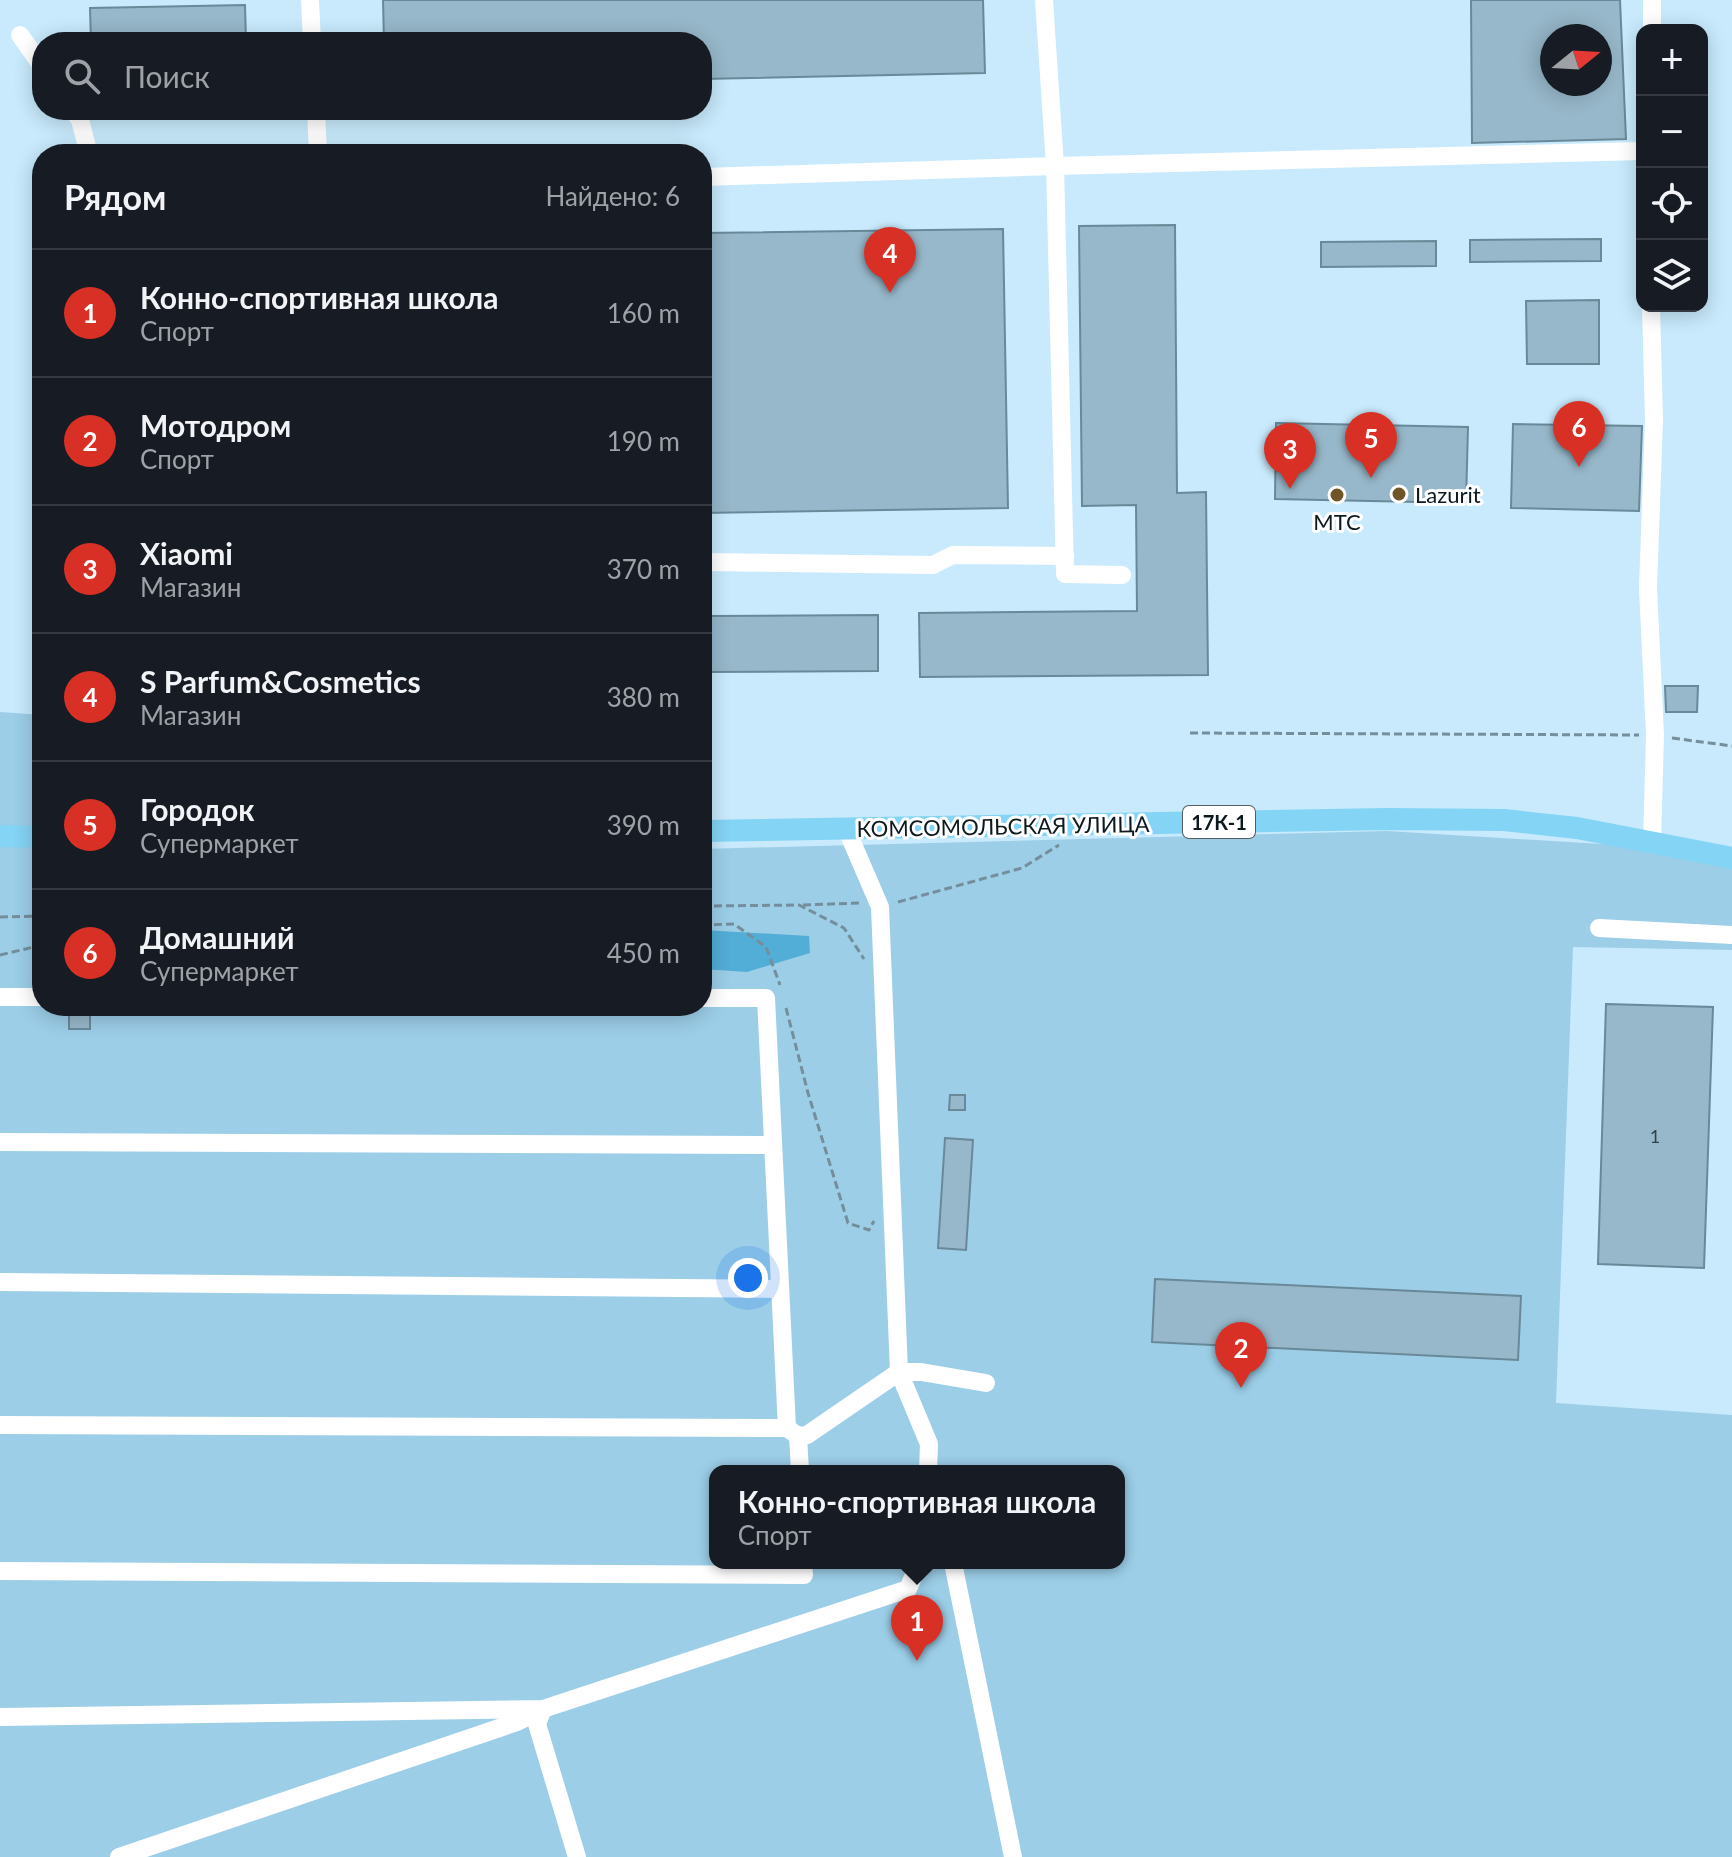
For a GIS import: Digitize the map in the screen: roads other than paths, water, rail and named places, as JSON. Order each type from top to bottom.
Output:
[{"type":"main road","name":"КОМСОМОЛЬСКАЯ УЛИЦА","points":[[712,831],[1387,819],[1504,820],[1577,828],[1732,858]]},
{"type":"main road","points":[[0,836],[32,837]]},
{"type":"lane","points":[[310,0],[312,32]]},
{"type":"lane","points":[[1044,0],[1055,166],[1065,574],[1122,575]]},
{"type":"lane","points":[[1652,0],[1652,24]]},
{"type":"lane","points":[[20,35],[32,52]]},
{"type":"lane","points":[[80,120],[86,144]]},
{"type":"lane","points":[[316,120],[318,144]]},
{"type":"lane","points":[[712,177],[1636,151]]},
{"type":"lane","points":[[1651,312],[1654,419],[1648,588],[1655,735],[1652,843]]},
{"type":"lane","points":[[712,562],[933,565],[953,555],[1065,556]]},
{"type":"lane","points":[[846,828],[880,907],[899,1372],[929,1444],[933,1465]]},
{"type":"lane","points":[[1599,928],[1732,935]]},
{"type":"lane","points":[[0,997],[32,997]]},
{"type":"lane","points":[[712,998],[766,998],[780,1289],[799,1465]]},
{"type":"lane","points":[[0,1142],[773,1145]]},
{"type":"lane","points":[[0,1282],[780,1289]]},
{"type":"lane","points":[[0,1425],[793,1432],[807,1435],[899,1372],[921,1372],[986,1383]]},
{"type":"lane","points":[[928,1465],[929,1444]]},
{"type":"lane","points":[[0,1571],[804,1575],[804,1569]]},
{"type":"lane","points":[[119,1857],[517,1722],[543,1709],[908,1589],[916,1569]]},
{"type":"lane","points":[[954,1569],[1013,1857]]},
{"type":"lane","points":[[0,1717],[543,1709]]},
{"type":"lane","points":[[543,1709],[537,1724],[577,1857]]},
{"type":"place","name":"S Parfum&Cosmetics","points":[[890,293]]},
{"type":"place","name":"Домашний","points":[[1579,467]]},
{"type":"place","name":"Городок","points":[[1371,478]]},
{"type":"place","name":"Xiaomi","points":[[1290,489]]},
{"type":"place","name":"Lazurit","points":[[1399,494]]},
{"type":"place","name":"МТС","points":[[1337,495]]},
{"type":"place","name":"Мотодром","points":[[1241,1388]]},
{"type":"place","name":"Конно-спортивная школа","points":[[917,1661]]}]
